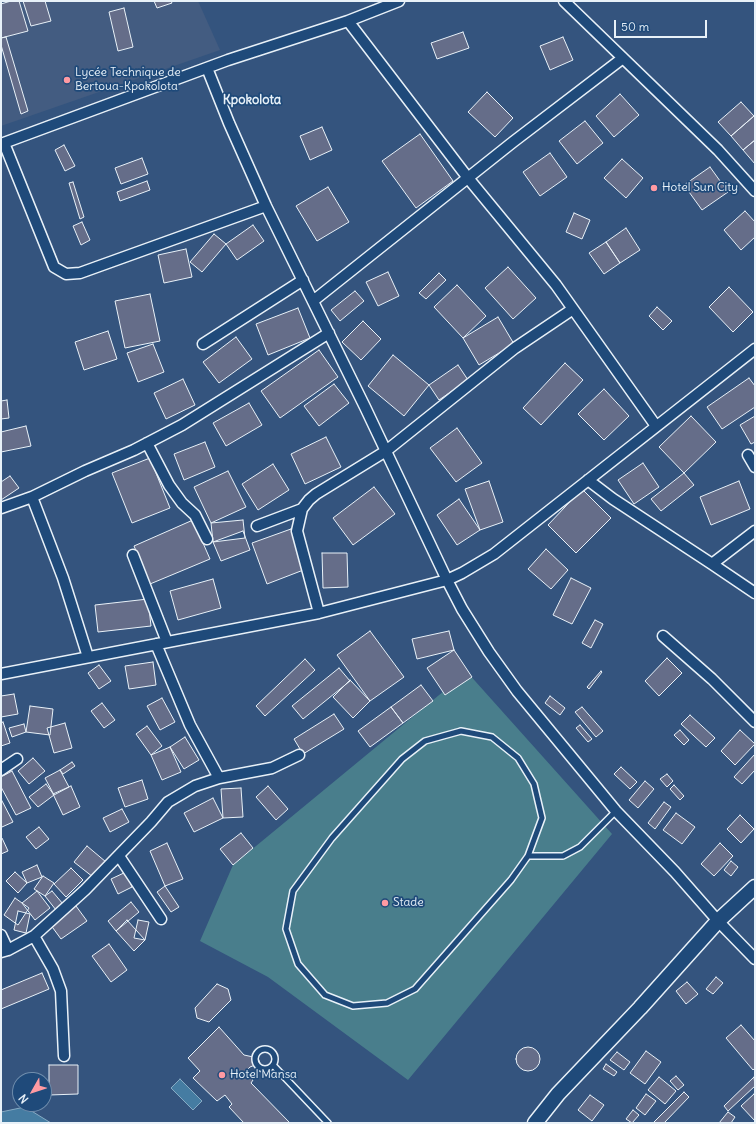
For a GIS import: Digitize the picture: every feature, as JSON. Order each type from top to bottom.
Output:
[{"type":"main road","points":[[535,1123],[558,1094],[640,1008],[718,921],[755,887]]},
{"type":"street","points":[[266,206],[80,273],[66,274],[54,266],[2,143],[207,68],[348,21],[399,1]]},
{"type":"street","points":[[564,1],[718,150],[755,191]]},
{"type":"street","points":[[348,21],[468,178],[556,285],[656,426]]},
{"type":"street","points":[[314,301],[513,142],[623,58]]},
{"type":"street","points":[[207,68],[229,123],[266,206],[314,301],[462,609],[493,658],[522,697],[616,811],[675,872],[718,921],[755,959]]},
{"type":"street","points":[[203,344],[303,280]]},
{"type":"street","points":[[319,613],[297,531],[302,509],[309,500],[316,494],[386,451],[515,348],[573,309]]},
{"type":"street","points":[[1,508],[32,497],[182,425],[329,333]]},
{"type":"street","points":[[1,674],[319,613],[447,580],[494,554],[755,349]]},
{"type":"street","points":[[146,443],[169,484],[182,503],[195,515],[207,539]]},
{"type":"street","points":[[748,455],[755,467]]},
{"type":"street","points":[[588,480],[613,499],[755,593]]},
{"type":"street","points":[[32,497],[62,578],[88,657]]},
{"type":"street","points":[[257,526],[302,509]]},
{"type":"street","points":[[712,564],[755,532]]},
{"type":"street","points":[[133,555],[167,642]]},
{"type":"street","points":[[664,636],[712,679],[755,722]]},
{"type":"street","points":[[156,644],[190,725],[219,778]]},
{"type":"street","points":[[1,935],[4,951],[34,936],[85,890],[119,856],[168,802],[195,786],[219,778],[272,768],[299,755]]},
{"type":"street","points":[[1,770],[16,759]]},
{"type":"street","points":[[119,856],[161,919]]},
{"type":"street","points":[[34,936],[53,969],[61,991],[64,1056]]},
{"type":"lane","points":[[461,731],[492,737],[518,758],[534,784],[542,818],[528,856],[510,880],[415,988],[387,1003],[353,1006],[325,995],[298,964],[286,930],[293,891],[336,832],[402,759],[425,741],[461,731]]},
{"type":"lane","points":[[528,856],[563,856],[580,847],[616,811]]},
{"type":"lane","points":[[273,1065],[328,1123]]},
{"type":"shaded area","name":"Lycée Technique de Bertoua-Kpokolota","points":[[1,1],[198,1],[220,50],[1,126]]},
{"type":"shaded area","points":[[180,1079],[202,1101],[193,1110],[171,1088]]},
{"type":"shaded area","points":[[12,1110],[12,1112],[33,1112],[51,1123],[1,1123],[1,1112]]},
{"type":"green space","name":"Stade","points":[[467,672],[612,834],[408,1080],[268,977],[200,941],[233,865]]},
{"type":"building","points":[[11,1],[19,1],[28,31],[1,38],[1,4]]},
{"type":"building","points":[[23,1],[45,1],[51,21],[31,26]]},
{"type":"building","points":[[154,1],[171,1],[172,3],[157,8]]},
{"type":"building","points":[[124,8],[133,47],[118,51],[109,12]]},
{"type":"building","points":[[463,32],[469,48],[437,59],[431,43]]},
{"type":"building","points":[[6,37],[28,111],[21,114],[1,45],[1,38]]},
{"type":"building","points":[[563,37],[573,60],[550,70],[540,46]]},
{"type":"building","points":[[487,92],[513,118],[495,137],[468,112]]},
{"type":"building","points":[[620,94],[639,115],[614,137],[596,116]]},
{"type":"building","points":[[741,102],[754,116],[731,136],[718,122]]},
{"type":"building","points":[[754,116],[755,140],[743,150],[731,136]]},
{"type":"building","points":[[585,121],[603,143],[577,164],[559,141]]},
{"type":"building","points":[[322,127],[332,150],[310,160],[300,136]]},
{"type":"building","points":[[420,134],[453,181],[416,208],[382,161]]},
{"type":"building","points":[[755,140],[755,164],[743,150]]},
{"type":"building","points":[[64,145],[75,166],[65,171],[55,150]]},
{"type":"building","points":[[550,153],[567,177],[540,196],[523,172]]},
{"type":"building","points":[[142,158],[148,174],[121,184],[115,168]]},
{"type":"building","points":[[622,159],[643,178],[626,198],[604,178]]},
{"type":"building","points":[[710,167],[728,192],[702,210],[684,185]]},
{"type":"building","points":[[147,181],[150,190],[120,201],[117,192]]},
{"type":"building","points":[[73,182],[84,217],[80,219],[69,183]]},
{"type":"building","points":[[328,187],[349,222],[317,241],[296,206]]},
{"type":"building","points":[[745,211],[755,222],[755,237],[741,250],[724,230]]},
{"type":"building","points":[[574,213],[590,220],[582,239],[566,232]]},
{"type":"building","points":[[82,222],[90,240],[81,245],[73,226]]},
{"type":"building","points":[[253,225],[264,241],[237,260],[226,244]]},
{"type":"building","points":[[626,228],[640,250],[620,263],[606,242]]},
{"type":"building","points":[[214,234],[226,244],[202,272],[190,262]]},
{"type":"building","points":[[606,242],[620,263],[604,274],[589,253]]},
{"type":"building","points":[[186,249],[192,277],[164,283],[158,255]]},
{"type":"building","points":[[508,267],[536,298],[513,319],[485,288]]},
{"type":"building","points":[[388,272],[399,296],[378,306],[366,282]]},
{"type":"building","points":[[439,273],[446,280],[426,299],[419,293]]},
{"type":"building","points":[[457,285],[486,316],[463,338],[434,307]]},
{"type":"building","points":[[729,287],[753,312],[733,332],[709,307]]},
{"type":"building","points":[[355,291],[364,301],[340,321],[331,310]]},
{"type":"building","points":[[150,294],[160,341],[125,348],[115,301]]},
{"type":"building","points":[[657,307],[672,321],[663,330],[649,316]]},
{"type":"building","points":[[298,308],[310,338],[268,355],[256,324]]},
{"type":"building","points":[[498,317],[514,344],[479,365],[463,338]]},
{"type":"building","points":[[363,321],[381,339],[361,360],[342,342]]},
{"type":"building","points":[[108,331],[117,359],[84,370],[75,342]]},
{"type":"building","points":[[236,337],[252,359],[219,383],[203,362]]},
{"type":"building","points":[[153,344],[164,372],[138,382],[127,353]]},
{"type":"building","points":[[319,350],[338,377],[280,418],[261,391]]},
{"type":"building","points":[[393,355],[429,385],[404,416],[368,386]]},
{"type":"building","points":[[565,363],[583,380],[541,425],[523,408]]},
{"type":"building","points":[[458,365],[468,380],[439,400],[429,385]]},
{"type":"building","points":[[749,378],[755,386],[755,407],[722,429],[707,407]]},
{"type":"building","points":[[183,379],[195,405],[166,419],[154,393]]},
{"type":"building","points":[[334,384],[349,403],[319,426],[304,406]]},
{"type":"building","points":[[604,389],[629,416],[604,440],[578,414]]},
{"type":"building","points":[[7,400],[9,418],[1,419],[1,401]]},
{"type":"building","points":[[249,403],[262,425],[226,446],[213,423]]},
{"type":"building","points":[[691,416],[716,442],[684,473],[659,447]]},
{"type":"building","points":[[755,416],[755,442],[751,444],[740,425]]},
{"type":"building","points":[[26,426],[31,446],[1,452],[1,432]]},
{"type":"building","points":[[457,428],[482,463],[456,482],[430,448]]},
{"type":"building","points":[[326,437],[341,467],[305,484],[291,454]]},
{"type":"building","points":[[205,442],[215,467],[184,480],[174,454]]},
{"type":"building","points":[[150,458],[170,508],[132,523],[112,473]]},
{"type":"building","points":[[643,463],[659,487],[634,504],[618,480]]},
{"type":"building","points":[[273,464],[289,490],[258,510],[242,484]]},
{"type":"building","points":[[228,471],[246,507],[211,523],[194,487]]},
{"type":"building","points":[[684,473],[694,485],[661,511],[651,499]]},
{"type":"building","points":[[10,476],[19,488],[1,500],[1,482]]},
{"type":"building","points":[[489,481],[503,522],[480,530],[465,489]]},
{"type":"building","points":[[739,481],[750,509],[711,525],[700,497]]},
{"type":"building","points":[[374,487],[395,514],[353,545],[333,518]]},
{"type":"building","points":[[582,489],[611,518],[576,553],[548,525]]},
{"type":"building","points":[[459,499],[480,530],[457,545],[437,515]]},
{"type":"building","points":[[193,520],[210,559],[150,584],[134,546]]},
{"type":"building","points":[[243,520],[245,538],[213,542],[211,523]]},
{"type":"building","points":[[291,529],[306,569],[267,584],[252,543]]},
{"type":"building","points":[[243,531],[250,550],[221,561],[213,542]]},
{"type":"building","points":[[546,549],[568,570],[551,589],[528,569]]},
{"type":"building","points":[[322,553],[347,553],[348,587],[323,588]]},
{"type":"building","points":[[571,578],[591,588],[572,624],[553,615]]},
{"type":"building","points":[[213,579],[221,608],[178,620],[170,591]]},
{"type":"building","points":[[148,599],[151,626],[98,632],[95,605]]},
{"type":"building","points":[[595,620],[603,624],[591,648],[582,643]]},
{"type":"building","points":[[370,631],[404,677],[370,701],[337,655]]},
{"type":"building","points":[[449,631],[454,650],[417,659],[412,639]]},
{"type":"building","points":[[454,650],[472,677],[445,695],[427,668]]},
{"type":"building","points":[[667,658],[682,673],[659,696],[645,681]]},
{"type":"building","points":[[305,659],[315,670],[265,716],[256,706]]},
{"type":"building","points":[[153,662],[156,685],[129,689],[125,666]]},
{"type":"building","points":[[99,665],[111,681],[99,689],[88,673]]},
{"type":"building","points":[[339,668],[350,681],[303,719],[292,706]]},
{"type":"building","points":[[601,671],[602,672],[589,689],[587,687]]},
{"type":"building","points":[[350,680],[370,701],[353,718],[333,697]]},
{"type":"building","points":[[421,685],[433,701],[403,723],[391,707]]},
{"type":"building","points":[[14,694],[18,714],[1,717],[1,696]]},
{"type":"building","points":[[550,696],[565,708],[560,715],[545,703]]},
{"type":"building","points":[[162,698],[175,722],[160,730],[147,706]]},
{"type":"building","points":[[102,703],[115,720],[104,728],[91,711]]},
{"type":"building","points":[[30,706],[53,709],[50,735],[26,732]]},
{"type":"building","points":[[391,707],[403,723],[370,747],[358,731]]},
{"type":"building","points":[[582,707],[603,731],[596,737],[575,712]]},
{"type":"building","points":[[334,714],[344,729],[303,754],[294,739]]},
{"type":"building","points":[[690,715],[715,738],[706,747],[681,724]]},
{"type":"building","points":[[3,722],[10,743],[1,746],[1,723]]},
{"type":"building","points":[[65,723],[72,748],[54,753],[47,728]]},
{"type":"building","points":[[24,724],[26,732],[12,737],[9,728]]},
{"type":"building","points":[[580,725],[592,739],[588,742],[576,728]]},
{"type":"building","points":[[147,726],[162,746],[151,755],[136,734]]},
{"type":"building","points":[[680,730],[689,740],[684,745],[674,735]]},
{"type":"building","points":[[740,730],[755,744],[735,765],[721,751]]},
{"type":"building","points":[[185,737],[199,760],[184,769],[170,747]]},
{"type":"building","points":[[170,747],[181,772],[162,780],[151,755]]},
{"type":"building","points":[[755,754],[755,770],[742,784],[734,777]]},
{"type":"building","points":[[33,758],[45,771],[29,784],[18,771]]},
{"type":"building","points":[[72,762],[75,766],[63,774],[60,770]]},
{"type":"building","points":[[621,767],[637,782],[630,789],[614,774]]},
{"type":"building","points":[[60,770],[69,787],[54,795],[45,778]]},
{"type":"building","points":[[12,771],[31,808],[16,815],[1,787],[1,777]]},
{"type":"building","points":[[667,774],[673,781],[667,787],[660,779]]},
{"type":"building","points":[[142,780],[148,799],[125,807],[118,788]]},
{"type":"building","points":[[645,781],[654,789],[638,808],[629,800]]},
{"type":"building","points":[[46,784],[54,795],[38,807],[29,797]]},
{"type":"building","points":[[674,785],[684,796],[680,800],[670,789]]},
{"type":"building","points":[[71,786],[80,807],[63,815],[53,794]]},
{"type":"building","points":[[268,786],[288,809],[276,820],[256,797]]},
{"type":"building","points":[[241,788],[243,817],[223,818],[221,789]]},
{"type":"building","points":[[213,798],[223,818],[194,832],[184,813]]},
{"type":"building","points":[[1,799],[13,822],[2,827],[1,825]]},
{"type":"building","points":[[664,802],[671,807],[655,829],[648,823]]},
{"type":"building","points":[[122,809],[129,822],[110,832],[103,818]]},
{"type":"building","points":[[676,813],[695,827],[682,844],[663,830]]},
{"type":"building","points":[[740,815],[754,829],[741,843],[727,829]]},
{"type":"building","points":[[39,827],[49,839],[36,849],[26,837]]},
{"type":"building","points":[[241,833],[253,848],[233,865],[220,849]]},
{"type":"building","points":[[1,838],[8,851],[1,854]]},
{"type":"building","points":[[167,843],[183,879],[165,886],[150,851]]},
{"type":"building","points":[[720,843],[733,856],[714,876],[701,864]]},
{"type":"building","points":[[87,846],[106,862],[93,877],[74,862]]},
{"type":"building","points":[[731,861],[738,867],[731,876],[724,870]]},
{"type":"building","points":[[37,865],[42,877],[27,883],[22,872]]},
{"type":"building","points":[[71,868],[83,880],[66,897],[54,884]]},
{"type":"building","points":[[15,872],[27,883],[18,893],[6,881]]},
{"type":"building","points":[[126,872],[132,887],[118,894],[111,879]]},
{"type":"building","points":[[43,876],[54,883],[45,896],[34,889]]},
{"type":"building","points":[[165,886],[179,907],[171,912],[157,892]]},
{"type":"building","points":[[37,891],[50,908],[35,920],[22,903]]},
{"type":"building","points":[[52,891],[63,904],[56,910],[45,896]]},
{"type":"building","points":[[15,898],[29,908],[18,925],[4,915]]},
{"type":"building","points":[[131,902],[139,912],[116,931],[108,921]]},
{"type":"building","points":[[76,906],[87,921],[61,939],[50,924]]},
{"type":"building","points":[[18,911],[30,914],[26,933],[14,930]]},
{"type":"building","points":[[127,920],[145,940],[134,951],[116,931]]},
{"type":"building","points":[[138,920],[149,922],[145,940],[134,938]]},
{"type":"building","points":[[109,944],[127,970],[111,982],[92,956]]},
{"type":"building","points":[[42,973],[49,989],[1,1009],[1,990]]},
{"type":"building","points":[[716,977],[723,983],[713,994],[706,989]]},
{"type":"building","points":[[687,982],[698,994],[686,1004],[676,991]]},
{"type":"building","points":[[217,984],[228,989],[231,1000],[209,1022],[197,1018],[195,1008]]},
{"type":"building","points":[[741,1025],[755,1041],[755,1068],[753,1070],[726,1038]]},
{"type":"building","name":"Hotel Mansa","points":[[219,1027],[244,1055],[258,1058],[260,1063],[250,1067],[245,1072],[253,1080],[251,1083],[290,1123],[244,1123],[229,1107],[232,1104],[225,1095],[217,1101],[193,1078],[200,1071],[188,1058]]},
{"type":"building","points":[[528,1047],[536,1051],[540,1059],[536,1067],[528,1071],[520,1067],[516,1059],[520,1051]]},
{"type":"building","points":[[646,1051],[661,1062],[645,1084],[630,1073]]},
{"type":"building","points":[[617,1052],[630,1062],[624,1070],[610,1060]]},
{"type":"building","points":[[606,1064],[617,1072],[614,1076],[603,1069]]},
{"type":"building","points":[[49,1065],[78,1065],[78,1094],[52,1095],[52,1072],[49,1072]]},
{"type":"building","points":[[676,1076],[684,1085],[678,1090],[670,1081]]},
{"type":"building","points":[[659,1077],[676,1091],[665,1104],[648,1090]]},
{"type":"building","points":[[754,1077],[755,1086],[728,1111],[724,1106]]},
{"type":"building","points":[[684,1092],[689,1097],[664,1123],[654,1122]]},
{"type":"building","points":[[646,1094],[656,1101],[645,1115],[636,1108]]},
{"type":"building","points":[[754,1094],[755,1095],[755,1121],[741,1106]]},
{"type":"building","points":[[590,1095],[604,1105],[592,1121],[578,1110]]},
{"type":"building","points":[[633,1110],[639,1115],[632,1123],[626,1119]]},
{"type":"building","points":[[728,1112],[735,1117],[731,1123],[719,1123]]},
{"type":"place","name":"Lycée Technique de Bertoua-Kpokolota","points":[[67,80]]},
{"type":"place","name":"Hotel Sun City","points":[[654,188]]},
{"type":"place","name":"Stade","points":[[385,903]]},
{"type":"place","name":"Hotel Mansa","points":[[222,1075]]},
{"type":"district","name":"Kpokolota","points":[[252,100]]}]
